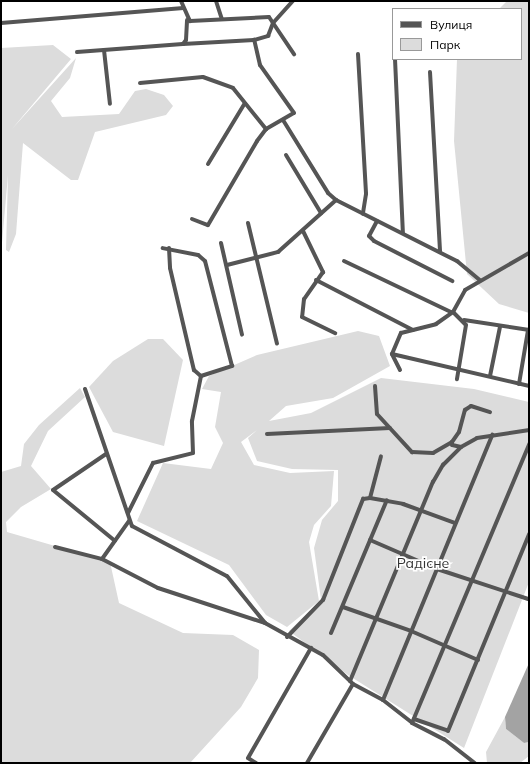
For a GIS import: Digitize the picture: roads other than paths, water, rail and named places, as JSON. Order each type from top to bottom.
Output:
[{"type":"street","points":[[181,1],[187,20],[186,40],[183,44]]},
{"type":"street","points":[[216,1],[222,19]]},
{"type":"street","points":[[285,1],[287,6]]},
{"type":"street","points":[[77,52],[254,40],[268,36],[273,23],[293,1]]},
{"type":"street","points":[[1,23],[183,8]]},
{"type":"street","points":[[187,20],[222,19],[262,15],[273,23],[276,31],[294,54]]},
{"type":"street","points":[[192,219],[208,225],[266,129],[294,113],[260,65],[254,40]]},
{"type":"street","points":[[104,50],[110,104]]},
{"type":"street","points":[[358,54],[366,194],[363,214]]},
{"type":"street","points":[[395,60],[403,233]]},
{"type":"street","points":[[430,72],[440,252]]},
{"type":"street","points":[[140,83],[203,77],[233,88],[266,129]]},
{"type":"street","points":[[208,164],[245,103]]},
{"type":"street","points":[[283,120],[328,193],[336,200],[440,252],[480,280]]},
{"type":"street","points":[[286,155],[321,213]]},
{"type":"street","points":[[227,265],[278,252],[336,200]]},
{"type":"street","points":[[377,221],[369,236],[452,281]]},
{"type":"street","points":[[248,223],[258,257],[277,344]]},
{"type":"street","points":[[303,231],[323,272],[304,298],[302,317],[335,333]]},
{"type":"street","points":[[221,243],[242,335]]},
{"type":"street","points":[[163,248],[169,248],[203,258],[211,284],[232,366],[202,376]]},
{"type":"street","points":[[169,248],[170,268],[194,370],[202,376]]},
{"type":"street","points":[[400,370],[392,354],[401,333],[436,324],[452,312],[466,290],[480,280],[529,253]]},
{"type":"street","points":[[344,261],[452,312],[464,320],[500,327],[529,330],[519,384]]},
{"type":"street","points":[[316,280],[413,330]]},
{"type":"street","points":[[457,378],[466,325],[464,320]]},
{"type":"street","points":[[490,376],[500,327]]},
{"type":"street","points":[[392,354],[529,386]]},
{"type":"street","points":[[128,513],[153,462],[192,453],[192,421],[202,376]]},
{"type":"street","points":[[375,386],[377,414],[416,454],[433,453],[452,442],[468,408],[490,412]]},
{"type":"street","points":[[85,389],[106,454],[128,513],[129,521],[138,530],[227,576],[265,623]]},
{"type":"street","points":[[267,434],[390,428]]},
{"type":"street","points":[[307,763],[352,683],[376,619],[404,555],[421,510],[437,476],[460,447],[477,438],[529,430]]},
{"type":"street","points":[[383,700],[492,435]]},
{"type":"street","points":[[452,442],[452,445],[460,447]]},
{"type":"street","points":[[413,721],[529,444]]},
{"type":"street","points":[[106,454],[53,490],[115,541]]},
{"type":"street","points":[[370,498],[381,456]]},
{"type":"street","points":[[287,636],[323,600],[363,499],[370,498],[387,500],[421,510],[455,523]]},
{"type":"street","points":[[331,633],[387,500]]},
{"type":"street","points":[[102,559],[129,521]]},
{"type":"street","points":[[413,721],[448,731],[529,534]]},
{"type":"street","points":[[370,540],[437,569],[528,599]]},
{"type":"street","points":[[55,546],[102,559],[158,588],[265,623],[311,648],[352,683],[383,700],[413,721],[444,739],[475,763]]},
{"type":"street","points":[[343,607],[445,644],[478,660]]},
{"type":"street","points":[[256,763],[248,758],[311,648]]},
{"type":"park label","name":"Радісне","points":[[423,563]]}]
